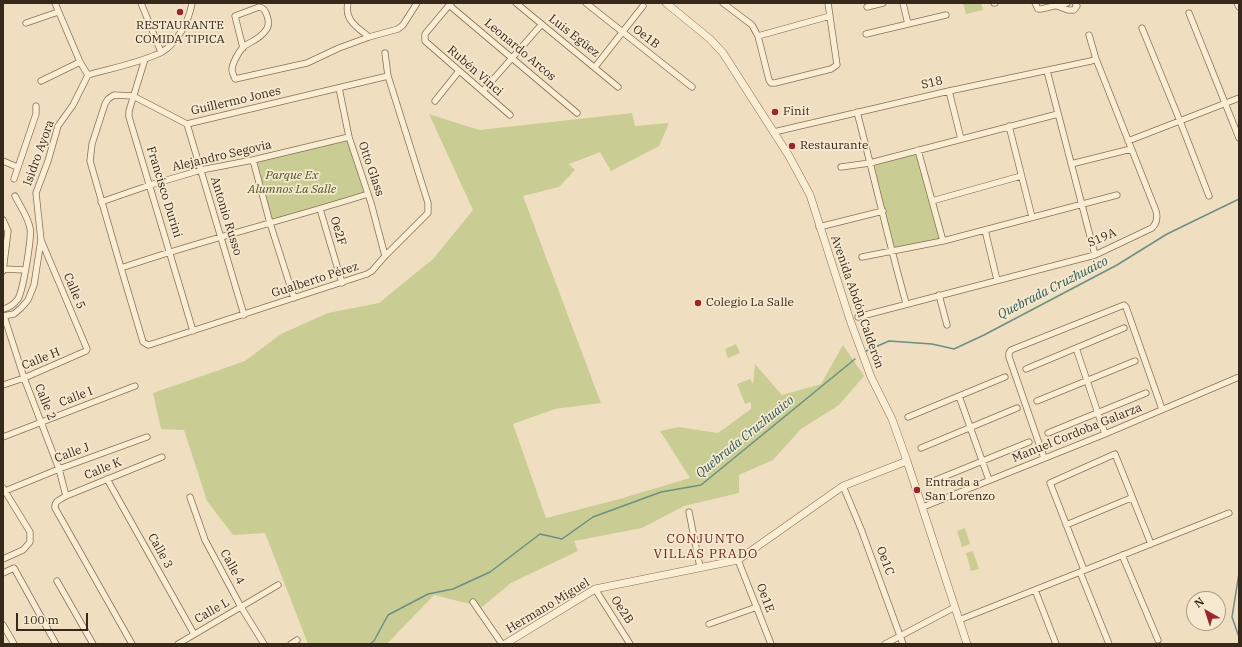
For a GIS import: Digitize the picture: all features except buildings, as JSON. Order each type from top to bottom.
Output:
[{"type":"street","points":[[54,3],[80,62],[88,75],[144,59],[161,52],[174,42],[183,29],[192,3]]},
{"type":"street","points":[[141,3],[161,52]]},
{"type":"street","points":[[348,3],[347,13],[349,18],[369,36]]},
{"type":"street","points":[[243,48],[235,16],[258,7],[265,10],[268,29],[258,39],[243,48],[235,61],[232,70],[235,79],[308,64],[339,48],[369,36],[398,29],[401,27],[417,3]]},
{"type":"street","name":"Luis Egüez","points":[[516,3],[541,25],[618,86]]},
{"type":"street","name":"Oe1B","points":[[586,3],[692,87]]},
{"type":"street","name":"Avenida Abdón Calderón","points":[[666,3],[710,39],[723,53],[774,132],[810,195],[850,320],[871,377],[892,419],[908,461],[967,644]]},
{"type":"street","points":[[723,3],[752,25],[758,36],[769,80],[772,83],[778,83],[831,69],[837,65],[828,3]]},
{"type":"street","points":[[867,6],[883,3]]},
{"type":"street","points":[[903,3],[908,24]]},
{"type":"street","points":[[1035,3],[1038,9],[1067,3]]},
{"type":"street","points":[[1057,6],[1068,10],[1074,10],[1077,6],[1076,3]]},
{"type":"street","points":[[1237,3],[1239,7]]},
{"type":"street","name":"Rubén Vinci","points":[[450,4],[425,34],[424,38],[426,43],[510,115]]},
{"type":"street","name":"Leonardo Arcos","points":[[450,4],[577,113]]},
{"type":"street","points":[[595,67],[643,6]]},
{"type":"street","points":[[26,23],[58,12]]},
{"type":"street","points":[[1189,12],[1239,138]]},
{"type":"street","points":[[866,34],[946,15]]},
{"type":"street","points":[[758,36],[830,16]]},
{"type":"street","points":[[483,91],[541,25]]},
{"type":"street","points":[[1142,28],[1209,196]]},
{"type":"street","name":"S19A","points":[[858,317],[906,303],[1095,255],[1152,228],[1157,220],[1156,211],[1096,59],[1089,35]]},
{"type":"street","name":"Gualberto Pérez","points":[[143,342],[148,345],[152,344],[367,274],[377,266],[428,213],[428,208],[388,76],[385,53]]},
{"type":"street","name":"Francisco Durini","points":[[144,59],[129,111],[129,116],[193,331]]},
{"type":"street","name":"S18","points":[[774,132],[949,91],[1091,62],[1096,59]]},
{"type":"street","points":[[40,81],[80,62]]},
{"type":"street","points":[[435,101],[458,70]]},
{"type":"street","points":[[1047,71],[1095,255]]},
{"type":"street","name":"Isidro Ayora","points":[[4,316],[14,314],[28,300],[34,285],[40,240],[36,192],[48,161],[58,126],[73,105],[88,75]]},
{"type":"street","name":"Guillermo Jones","points":[[143,342],[90,161],[92,144],[108,99],[114,95],[133,96],[187,124],[388,76]]},
{"type":"street","name":"Otto Glass","points":[[339,88],[349,137],[371,203],[385,256]]},
{"type":"street","points":[[949,91],[961,139]]},
{"type":"street","points":[[1128,142],[1239,98]]},
{"type":"street","points":[[14,179],[36,114],[36,106]]},
{"type":"street","points":[[857,112],[883,211],[891,252],[906,303]]},
{"type":"street","points":[[841,167],[870,163],[1058,114]]},
{"type":"street","name":"Antonio Russo","points":[[187,124],[244,315]]},
{"type":"street","points":[[1009,126],[1032,218]]},
{"type":"street","name":"Alejandro Segovia","points":[[101,202],[150,185],[201,170],[253,160],[349,137]]},
{"type":"street","points":[[1071,164],[1131,149]]},
{"type":"street","points":[[918,150],[943,241]]},
{"type":"street","points":[[253,160],[270,223],[294,298]]},
{"type":"street","points":[[3,161],[17,167]]},
{"type":"street","points":[[932,201],[1022,176]]},
{"type":"street","points":[[121,268],[170,251],[368,194]]},
{"type":"street","points":[[862,257],[943,241],[1117,195]]},
{"type":"street","points":[[3,309],[11,306],[18,299],[22,290],[30,228],[15,196]]},
{"type":"street","name":"Oe2F","points":[[320,209],[342,283]]},
{"type":"street","points":[[819,227],[883,211]]},
{"type":"street","points":[[3,220],[8,231],[3,270],[25,270]]},
{"type":"street","points":[[985,230],[997,280]]},
{"type":"street","name":"Calle 5","points":[[40,240],[87,348],[86,351]]},
{"type":"street","points":[[939,295],[947,325]]},
{"type":"street","points":[[1044,458],[1009,357],[1011,350],[1120,305],[1124,305],[1162,409]]},
{"type":"street","name":"Calle 2","points":[[4,316],[24,378],[59,469],[66,496]]},
{"type":"street","points":[[1026,369],[1124,328]]},
{"type":"street","points":[[1076,348],[1105,434]]},
{"type":"street","name":"Calle H","points":[[3,385],[24,378],[86,351]]},
{"type":"street","points":[[1037,401],[1135,361]]},
{"type":"street","name":"Manuel Cordoba Galarza","points":[[923,507],[1105,434],[1239,377]]},
{"type":"street","points":[[908,417],[1005,378]]},
{"type":"street","name":"Calle I","points":[[3,436],[135,386]]},
{"type":"street","points":[[1048,433],[1146,393]]},
{"type":"street","points":[[959,396],[989,480]]},
{"type":"street","points":[[921,448],[1017,408]]},
{"type":"street","name":"Calle J","points":[[4,489],[148,437]]},
{"type":"street","points":[[931,482],[1029,442]]},
{"type":"street","points":[[1109,644],[1050,483],[1114,454],[1151,544]]},
{"type":"street","name":"Calle K","points":[[132,644],[55,508],[55,505],[66,496],[162,458]]},
{"type":"street","name":"Hermano Miguel","points":[[504,644],[595,589],[738,560],[843,486],[908,461]]},
{"type":"street","name":"Calle 3","points":[[107,479],[194,634]]},
{"type":"street","name":"Oe1C","points":[[843,486],[861,529],[903,644]]},
{"type":"street","points":[[3,559],[23,550],[30,542],[30,532],[4,489]]},
{"type":"street","name":"Calle 4","points":[[190,497],[205,540],[241,607],[264,644]]},
{"type":"street","points":[[1066,525],[1131,498]]},
{"type":"street","points":[[689,512],[700,567]]},
{"type":"street","points":[[959,620],[1229,513]]},
{"type":"street","points":[[1122,555],[1158,640]]},
{"type":"street","name":"Oe1E","points":[[738,560],[771,644]]},
{"type":"street","points":[[3,573],[14,568],[56,644]]},
{"type":"street","points":[[57,581],[93,644]]},
{"type":"street","name":"Calle L","points":[[178,644],[278,585]]},
{"type":"street","name":"Oe2B","points":[[595,589],[630,644]]},
{"type":"street","points":[[1035,590],[1056,644]]},
{"type":"street","points":[[473,602],[504,644]]},
{"type":"street","points":[[709,624],[757,607]]},
{"type":"street","points":[[885,644],[955,607]]},
{"type":"street","points":[[3,625],[14,644]]},
{"type":"street","points":[[291,644],[298,640]]},
{"type":"green space","points":[[963,3],[981,3],[983,10],[966,14]]},
{"type":"green space","points":[[632,113],[635,126],[669,123],[659,146],[611,171],[600,152],[569,164],[575,170],[559,187],[523,196],[601,403],[555,409],[513,424],[546,518],[616,500],[690,478],[660,431],[679,427],[718,433],[751,409],[751,402],[745,404],[737,384],[750,379],[753,384],[755,364],[782,395],[821,384],[843,345],[864,376],[839,405],[801,429],[773,460],[739,475],[739,493],[684,506],[642,528],[574,541],[578,551],[511,583],[482,607],[434,595],[387,644],[308,644],[265,533],[233,535],[207,501],[184,430],[161,429],[153,393],[245,361],[281,334],[328,313],[379,303],[433,259],[473,210],[429,114],[479,130]]},
{"type":"green space","name":"Parque Ex Alumnos La Salle","points":[[349,137],[365,192],[270,223],[253,160]]},
{"type":"green space","points":[[918,150],[943,241],[891,252],[870,163]]},
{"type":"green space","points":[[736,344],[740,353],[728,358],[725,349]]},
{"type":"green space","points":[[965,528],[970,544],[962,547],[957,531]]},
{"type":"green space","points":[[973,551],[979,569],[971,571],[966,553]]},
{"type":"waterway","name":"Quebrada Cruzhuaico","points":[[866,351],[889,341],[932,344],[954,349],[984,335],[1117,265],[1167,234],[1239,199]]},
{"type":"waterway","name":"Quebrada Cruzhuaico","points":[[370,644],[374,641],[388,615],[428,594],[453,589],[490,572],[540,534],[562,539],[593,517],[661,492],[701,485],[855,359]]},
{"type":"waterway","points":[[1239,573],[1232,617],[1239,637]]},
{"type":"place","name":"RESTAURANTE COMIDA TIPICA","points":[[180,12]]},
{"type":"place","name":"Finit","points":[[775,112]]},
{"type":"place","name":"Restaurante","points":[[792,146]]},
{"type":"place","name":"Colegio La Salle","points":[[698,303]]},
{"type":"place","name":"Entrada a San Lorenzo","points":[[917,490]]},
{"type":"district","name":"CONJUNTO VILLAS PRADO","points":[[706,546]]}]
